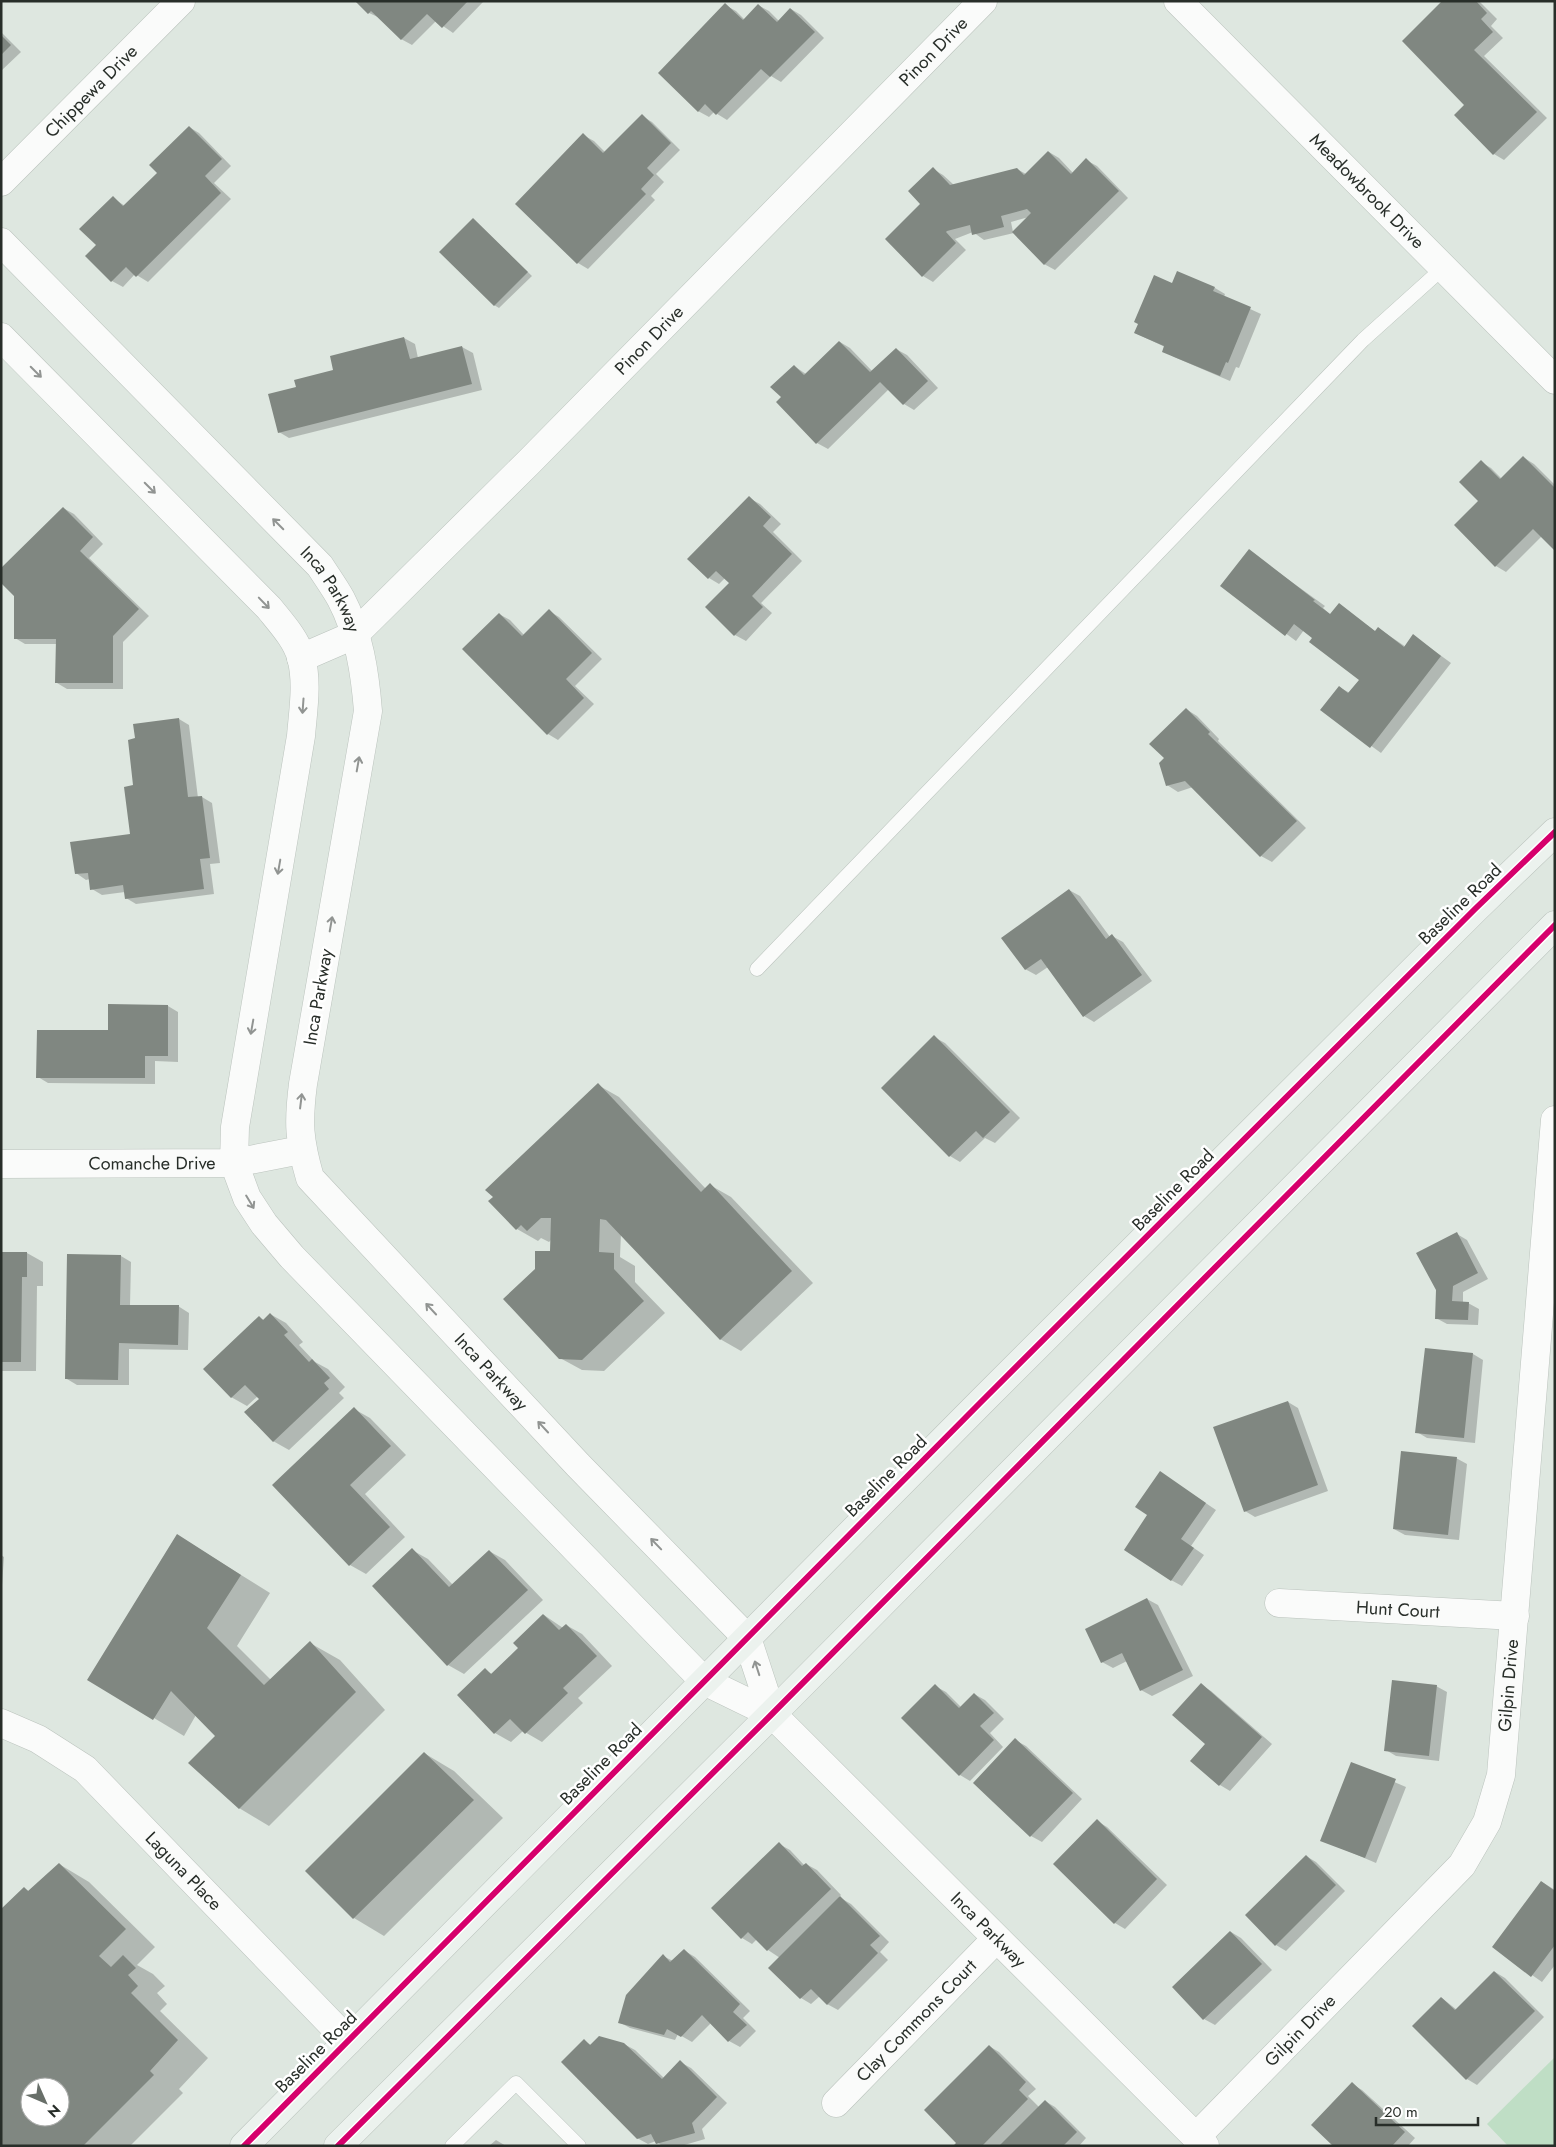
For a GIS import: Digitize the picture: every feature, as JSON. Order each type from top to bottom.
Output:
[{"type":"main road","name":"Baseline Road","points":[[244,2146],[704,1681],[1440,944],[1555,832]]},
{"type":"main road","points":[[338,2146],[772,1714],[1555,925]]},
{"type":"street","name":"Chippewa Drive","points":[[1,182],[181,1]]},
{"type":"street","name":"Pinon Drive","points":[[301,658],[354,635],[529,462],[983,1]]},
{"type":"street","name":"Meadowbrook Drive","points":[[1178,1],[1555,380]]},
{"type":"street","name":"Inca Parkway","points":[[1,242],[320,566],[342,600],[354,635],[365,674],[368,711],[303,1084],[299,1119],[301,1150],[310,1178],[578,1465],[747,1638],[772,1714]]},
{"type":"street","name":"Inca Parkway","points":[[1,337],[269,608],[290,635],[301,658],[304,692],[301,736],[235,1127],[234,1163],[247,1198],[264,1224],[292,1257],[704,1681],[772,1714],[1201,2141]]},
{"type":"street","name":"Gilpin Drive","points":[[1201,2141],[1462,1865],[1486,1822],[1501,1775],[1555,1120]]},
{"type":"street","name":"Comanche Drive","points":[[1,1164],[234,1163],[301,1150]]},
{"type":"street","name":"Hunt Court","points":[[1280,1603],[1515,1616]]},
{"type":"street","name":"Laguna Place","points":[[1,1723],[38,1739],[85,1769],[348,2041]]},
{"type":"street","name":"Clay Commons Court","points":[[836,2103],[996,1939]]},
{"type":"lane","points":[[757,969],[1356,347],[1443,268]]},
{"type":"lane","points":[[452,2146],[516,2083],[579,2146]]},
{"type":"green space","points":[[1555,2057],[1555,2146],[1508,2146],[1487,2124]]},
{"type":"building","points":[[355,1],[468,1],[442,28],[427,14],[401,40],[371,11],[368,14]]},
{"type":"building","points":[[1442,1],[1476,1],[1487,13],[1481,19],[1493,32],[1474,50],[1537,112],[1493,155],[1454,115],[1464,105],[1402,41]]},
{"type":"building","points":[[725,3],[743,20],[758,4],[777,22],[790,8],[815,32],[770,77],[761,69],[716,115],[705,104],[698,112],[658,73]]},
{"type":"building","points":[[1,35],[11,45],[1,55]]},
{"type":"building","points":[[642,114],[671,143],[647,168],[654,175],[641,189],[646,194],[577,264],[515,204],[583,133],[603,153]]},
{"type":"building","points":[[189,126],[222,159],[205,176],[221,193],[136,277],[126,267],[111,282],[85,256],[96,245],[79,229],[113,196],[123,206],[157,173],[149,165]]},
{"type":"building","points":[[1048,151],[1071,174],[1086,158],[1119,191],[1044,265],[1012,232],[1031,213],[1027,209],[1001,216],[1004,227],[972,235],[970,225],[947,231],[956,243],[922,277],[885,239],[920,204],[908,191],[933,167],[950,185],[1017,168],[1024,175]]},
{"type":"building","points":[[473,218],[528,272],[494,306],[439,252]]},
{"type":"building","points":[[1177,271],[1215,287],[1213,291],[1251,307],[1228,363],[1226,362],[1220,376],[1162,352],[1164,346],[1134,333],[1138,324],[1134,322],[1154,275],[1172,283]]},
{"type":"building","points":[[404,337],[410,359],[462,346],[472,384],[278,433],[268,394],[296,387],[294,380],[333,370],[330,356]]},
{"type":"building","points":[[839,341],[870,372],[896,348],[928,381],[903,405],[880,382],[816,444],[776,402],[781,397],[770,387],[794,365],[804,375]]},
{"type":"building","points":[[1523,456],[1555,488],[1555,551],[1533,529],[1495,567],[1454,525],[1478,501],[1459,482],[1481,460],[1500,479]]},
{"type":"building","points":[[749,496],[771,517],[763,526],[792,554],[752,596],[763,607],[734,636],[705,607],[729,583],[716,571],[708,579],[687,559]]},
{"type":"building","points":[[63,507],[93,537],[80,551],[139,609],[113,636],[113,683],[55,683],[56,639],[14,639],[14,596],[1,583],[1,568]]},
{"type":"building","points":[[1249,549],[1315,600],[1313,601],[1330,614],[1339,603],[1375,631],[1378,627],[1404,647],[1413,634],[1441,656],[1370,748],[1320,710],[1339,686],[1348,693],[1359,680],[1309,642],[1312,638],[1294,624],[1285,636],[1220,586]]},
{"type":"building","points":[[549,609],[592,653],[566,679],[584,698],[547,735],[462,649],[499,613],[522,636]]},
{"type":"building","points":[[1186,708],[1210,732],[1208,734],[1297,821],[1260,857],[1185,781],[1166,786],[1159,763],[1164,758],[1149,744]]},
{"type":"building","points":[[179,718],[188,797],[202,796],[210,858],[200,859],[204,889],[125,899],[123,885],[90,890],[88,873],[75,874],[70,842],[130,834],[124,787],[133,785],[128,740],[135,738],[133,724]]},
{"type":"building","points":[[1069,889],[1106,939],[1112,934],[1142,975],[1083,1017],[1041,959],[1025,970],[1001,938]]},
{"type":"building","points":[[108,1004],[168,1005],[168,1056],[145,1056],[145,1078],[36,1078],[37,1030],[108,1030]]},
{"type":"building","points":[[934,1035],[1010,1112],[983,1138],[976,1131],[949,1157],[881,1088]]},
{"type":"building","points":[[598,1083],[701,1192],[710,1183],[792,1271],[720,1340],[606,1220],[600,1219],[599,1252],[614,1253],[614,1269],[644,1301],[582,1360],[559,1359],[503,1299],[535,1269],[535,1251],[550,1251],[551,1218],[541,1218],[527,1231],[521,1225],[516,1230],[488,1201],[493,1197],[485,1190]]},
{"type":"building","points":[[1457,1232],[1478,1273],[1453,1286],[1452,1301],[1469,1302],[1468,1320],[1435,1319],[1436,1290],[1416,1253]]},
{"type":"building","points":[[1,1252],[27,1252],[27,1277],[22,1277],[21,1362],[1,1362]]},
{"type":"building","points":[[67,1254],[121,1255],[120,1305],[179,1305],[178,1345],[119,1343],[118,1380],[65,1379]]},
{"type":"building","points":[[270,1313],[288,1332],[284,1335],[309,1362],[312,1359],[330,1378],[324,1383],[329,1389],[273,1442],[244,1412],[259,1399],[245,1385],[231,1398],[203,1369],[259,1316],[263,1320]]},
{"type":"building","points":[[1425,1348],[1473,1353],[1464,1438],[1415,1433]]},
{"type":"building","points":[[1288,1401],[1318,1485],[1244,1512],[1213,1427]]},
{"type":"building","points":[[354,1407],[391,1446],[350,1485],[390,1527],[349,1566],[272,1485]]},
{"type":"building","points":[[1401,1451],[1457,1457],[1448,1535],[1393,1529]]},
{"type":"building","points":[[1160,1471],[1206,1503],[1181,1539],[1194,1548],[1171,1581],[1124,1550],[1147,1515],[1135,1507]]},
{"type":"building","points":[[177,1534],[241,1575],[207,1628],[264,1685],[310,1641],[356,1692],[239,1809],[188,1763],[215,1736],[171,1691],[153,1720],[87,1680]]},
{"type":"building","points":[[412,1548],[449,1587],[489,1550],[528,1590],[447,1666],[372,1586]]},
{"type":"building","points":[[1147,1598],[1183,1670],[1140,1691],[1122,1653],[1101,1663],[1085,1629]]},
{"type":"building","points":[[543,1614],[559,1630],[566,1624],[597,1656],[563,1688],[568,1693],[525,1734],[510,1719],[494,1734],[457,1695],[485,1668],[491,1674],[518,1648],[513,1643]]},
{"type":"building","points":[[1392,1680],[1437,1685],[1429,1756],[1384,1751]]},
{"type":"building","points":[[1201,1683],[1262,1737],[1219,1786],[1190,1761],[1205,1744],[1172,1715]]},
{"type":"building","points":[[935,1684],[959,1708],[974,1693],[994,1713],[980,1726],[994,1740],[959,1776],[901,1718]]},
{"type":"building","points":[[1015,1738],[1073,1793],[1030,1837],[973,1783]]},
{"type":"building","points":[[424,1752],[474,1800],[353,1919],[305,1871]]},
{"type":"building","points":[[1351,1762],[1396,1779],[1365,1858],[1320,1841]]},
{"type":"building","points":[[1097,1819],[1157,1879],[1114,1924],[1053,1864]]},
{"type":"building","points":[[779,1842],[802,1866],[806,1863],[831,1889],[767,1951],[748,1932],[741,1939],[711,1908]]},
{"type":"building","points":[[1306,1855],[1336,1885],[1275,1946],[1245,1915]]},
{"type":"building","points":[[59,1863],[126,1929],[99,1956],[111,1967],[123,1955],[136,1968],[128,1975],[138,1986],[131,1993],[178,2040],[150,2071],[154,2075],[83,2146],[1,2146],[1,1909],[24,1887],[28,1891]]},
{"type":"building","points":[[1541,1881],[1555,1891],[1555,1945],[1531,1977],[1492,1947]]},
{"type":"building","points":[[840,1896],[880,1936],[870,1945],[878,1953],[827,2005],[811,1989],[800,1999],[768,1968]]},
{"type":"building","points":[[1230,1931],[1262,1964],[1203,2020],[1172,1987]]},
{"type":"building","points":[[684,1949],[740,2004],[733,2012],[747,2025],[728,2042],[702,2015],[681,2037],[667,2029],[664,2035],[618,2023],[626,1995],[663,1954],[670,1962]]},
{"type":"building","points":[[1494,1971],[1535,2011],[1466,2080],[1412,2026],[1441,1997],[1455,2010]]},
{"type":"building","points":[[599,2036],[624,2043],[662,2079],[680,2060],[717,2097],[692,2123],[695,2133],[656,2144],[651,2134],[637,2139],[561,2062],[584,2039],[590,2045]]},
{"type":"building","points":[[989,2045],[1026,2082],[1019,2090],[1028,2099],[982,2146],[953,2146],[956,2143],[924,2110]]},
{"type":"building","points":[[1352,2082],[1405,2132],[1392,2146],[1333,2146],[1311,2125]]},
{"type":"building","points":[[1045,2100],[1077,2132],[1063,2146],[999,2146]]},
{"type":"cycle path","points":[[244,2146],[981,1402],[1475,909],[1555,832]]},
{"type":"cycle path","points":[[338,2146],[772,1714],[1555,925]]}]
